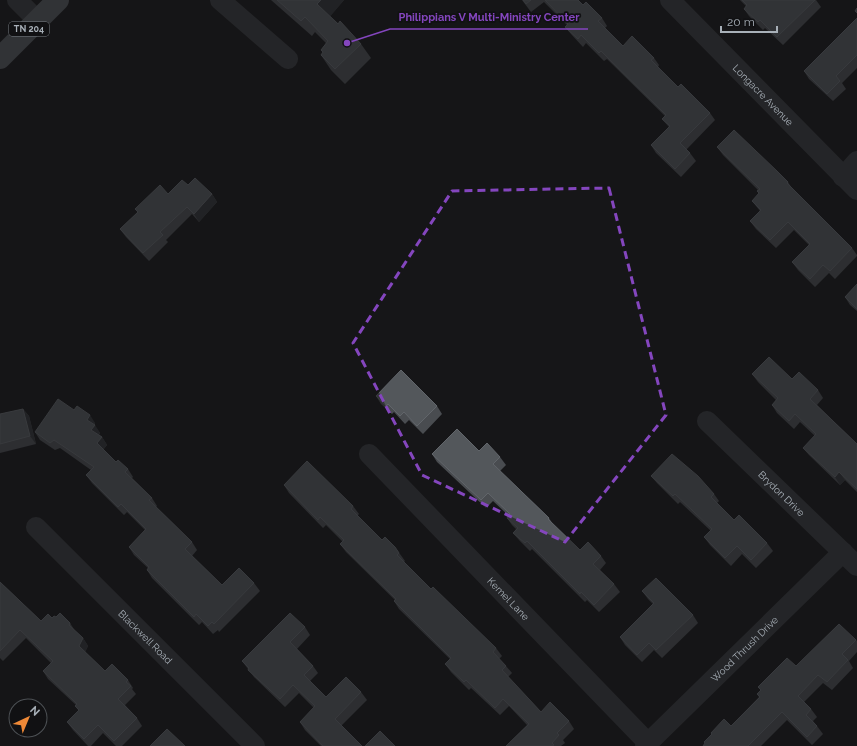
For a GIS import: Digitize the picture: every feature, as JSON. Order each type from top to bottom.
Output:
[{"type":"main road","name":"TN 204","points":[[0,58],[58,0]]},
{"type":"street","points":[[17,0],[37,20]]},
{"type":"street","points":[[220,0],[288,59]]},
{"type":"street","name":"Longacre Avenue","points":[[670,0],[842,177],[857,190]]},
{"type":"street","points":[[842,177],[857,161]]},
{"type":"street","name":"Brydon Drive","points":[[707,421],[857,566]]},
{"type":"street","name":"Kemel Lane","points":[[369,454],[647,745]]},
{"type":"street","name":"Blackwell Road","points":[[36,527],[255,746]]},
{"type":"street","name":"Wood Thrush Drive","points":[[647,745],[843,552]]},
{"type":"highlighted area","points":[[609,188],[666,415],[565,542],[422,475],[353,343],[452,191]]},
{"type":"building","points":[[277,0],[321,0],[317,4],[338,24],[340,21],[361,44],[335,69],[321,55],[323,52],[321,50],[328,41],[305,17],[301,21]]},
{"type":"building","points":[[523,0],[531,0],[526,4]]},
{"type":"building","points":[[545,0],[578,0],[583,5],[586,2],[602,18],[598,21],[623,46],[632,36],[654,58],[651,60],[678,87],[681,84],[710,113],[680,143],[690,153],[675,169],[651,145],[670,126],[662,119],[666,115],[601,51],[599,53],[581,35],[578,39],[565,27],[568,24]]},
{"type":"building","points":[[742,0],[815,0],[777,37],[760,20],[758,22],[744,9],[747,5]]},
{"type":"building","points":[[857,18],[857,55],[836,76],[840,81],[827,94],[804,71]]},
{"type":"building","points":[[734,130],[788,182],[787,183],[852,248],[830,271],[823,265],[810,279],[792,262],[810,244],[788,222],[770,240],[750,221],[761,210],[752,201],[759,193],[757,191],[760,189],[717,147]]},
{"type":"building","points":[[195,178],[212,194],[194,214],[187,207],[160,232],[163,235],[143,253],[120,229],[138,212],[135,209],[160,185],[168,194],[182,180],[188,185]]},
{"type":"building","points":[[857,284],[857,309],[845,297]]},
{"type":"building","points":[[769,357],[792,379],[799,372],[818,390],[810,399],[857,444],[857,489],[839,472],[835,477],[803,448],[816,434],[795,414],[789,421],[772,405],[778,398],[752,374]]},
{"type":"building","points":[[401,370],[437,406],[417,426],[404,412],[400,416],[388,404],[386,406],[376,396]]},
{"type":"building","points":[[58,399],[74,410],[77,406],[90,415],[87,420],[95,425],[91,430],[102,437],[97,443],[116,462],[118,460],[128,469],[125,472],[152,498],[149,500],[192,542],[185,549],[222,585],[239,568],[254,583],[214,624],[212,622],[208,626],[196,614],[194,617],[147,570],[149,567],[129,547],[146,529],[121,504],[118,507],[86,475],[94,467],[54,440],[50,443],[35,432]]},
{"type":"building","points":[[23,409],[30,436],[0,444],[0,414]]},
{"type":"building","points":[[457,429],[479,451],[487,443],[500,457],[493,464],[580,550],[588,542],[601,556],[593,564],[614,584],[594,605],[581,592],[580,594],[527,541],[525,543],[513,533],[518,528],[507,518],[510,514],[488,493],[481,500],[432,454]]},
{"type":"building","points":[[672,454],[698,476],[714,494],[711,497],[734,520],[739,515],[767,543],[751,560],[737,546],[725,558],[704,537],[712,529],[675,494],[673,496],[651,476]]},
{"type":"building","points":[[307,461],[353,506],[351,509],[382,540],[385,537],[395,547],[399,553],[397,555],[431,589],[433,587],[496,648],[493,652],[506,666],[502,670],[541,712],[550,702],[569,721],[557,733],[559,735],[552,743],[554,745],[506,746],[529,724],[503,699],[495,708],[466,680],[464,682],[445,664],[451,658],[394,601],[396,599],[340,544],[344,540],[320,517],[318,520],[284,485]]},
{"type":"building","points":[[656,578],[693,615],[656,650],[649,643],[637,655],[620,637],[654,603],[642,591]]},
{"type":"building","points":[[0,582],[41,621],[48,614],[52,618],[54,616],[56,617],[60,613],[70,623],[69,625],[83,638],[79,646],[105,671],[112,664],[128,680],[126,682],[131,686],[118,699],[137,718],[114,741],[98,725],[84,739],[67,722],[79,710],[75,706],[77,704],[43,671],[53,661],[20,630],[0,651]]},
{"type":"building","points":[[290,613],[305,627],[290,642],[313,666],[304,675],[326,697],[346,677],[361,692],[335,719],[362,746],[323,746],[300,722],[315,706],[293,685],[280,699],[248,670],[249,668],[242,661]]},
{"type":"building","points":[[839,624],[856,640],[842,654],[848,660],[827,682],[818,675],[798,696],[811,709],[806,715],[817,726],[807,737],[782,712],[748,746],[703,746],[705,743],[704,742],[712,734],[711,733],[724,719],[731,726],[760,697],[757,694],[761,690],[758,687],[787,658],[796,666]]},
{"type":"building","points":[[167,729],[185,746],[150,746]]},
{"type":"building","points":[[380,731],[395,746],[365,746]]},
{"type":"place","name":"Philippians V Multi-Ministry Center","points":[[347,43]]}]
